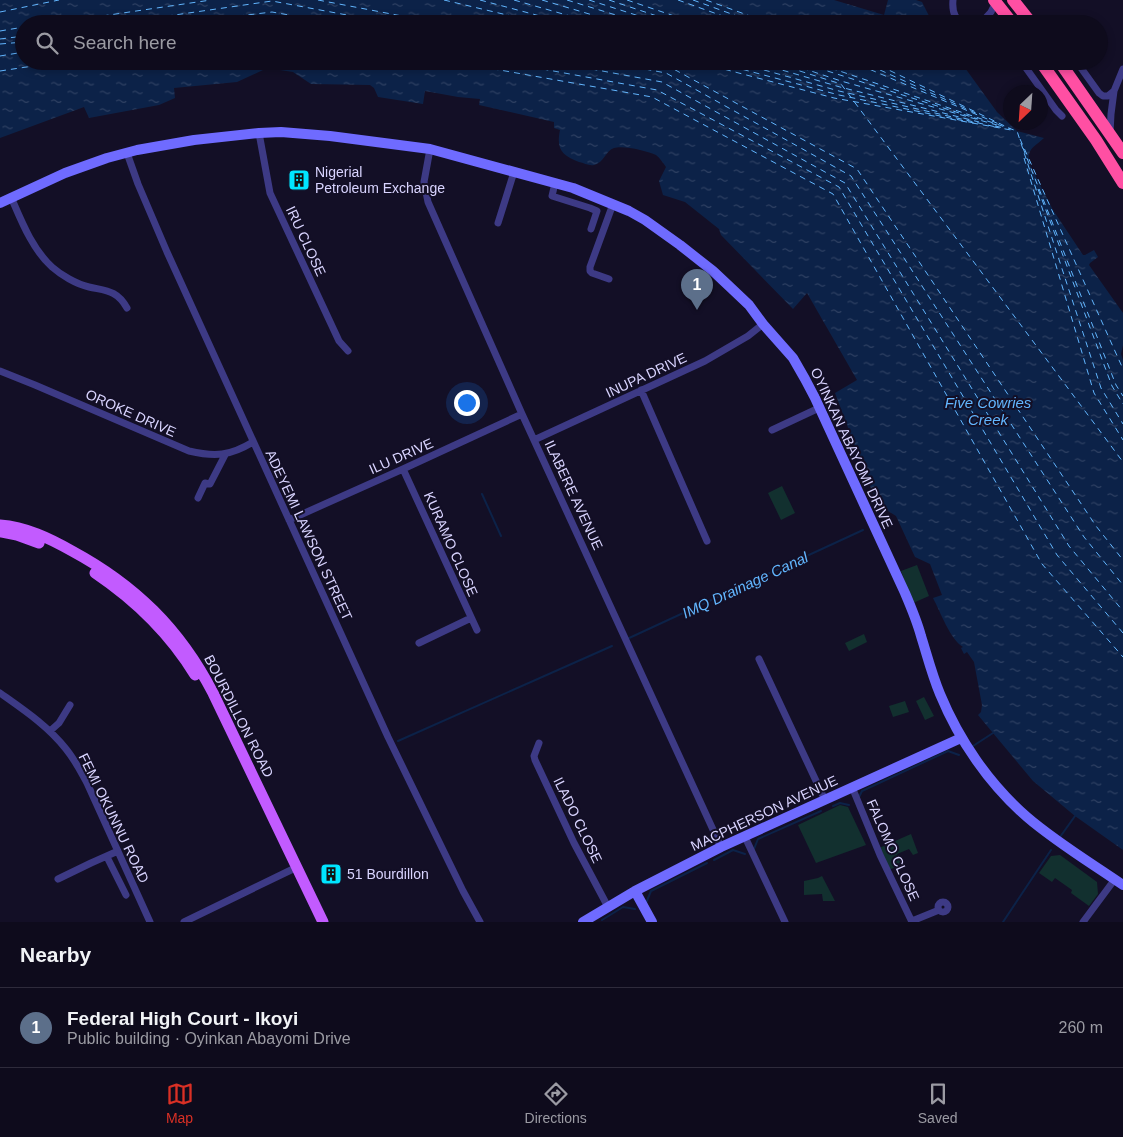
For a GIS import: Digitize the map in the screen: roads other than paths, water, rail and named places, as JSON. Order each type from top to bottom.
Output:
[{"type":"highway","points":[[1013,0],[1026,15]]},
{"type":"highway","points":[[1025,0],[1030,15]]},
{"type":"highway","points":[[998,4],[1006,15]]},
{"type":"highway","points":[[1046,70],[1096,140],[1123,183]]},
{"type":"highway","points":[[1065,70],[1123,153]]},
{"type":"main road","name":"BOURDILLON ROAD","points":[[0,525],[22,528],[44,536],[104,570],[150,607],[185,646],[213,693],[323,922]]},
{"type":"main road","name":"BOURDILLON ROAD","points":[[0,532],[36,541],[86,567],[126,596],[173,643],[191,668],[208,698],[316,922]]},
{"type":"street","points":[[953,0],[955,15]]},
{"type":"street","points":[[988,15],[998,4]]},
{"type":"street","points":[[1027,70],[1062,116]]},
{"type":"street","points":[[1082,70],[1103,96],[1108,96],[1114,91]]},
{"type":"street","points":[[1110,133],[1114,91],[1123,70]]},
{"type":"street","name":"OYINKAN ABAYOMI DRIVE","points":[[0,202],[65,173],[127,153],[194,140],[281,132],[330,136],[430,149],[555,183],[596,197],[645,220],[680,245],[730,287],[749,306],[793,358],[806,379],[914,614],[930,668],[949,716],[979,764],[994,784],[1027,817],[1119,882]]},
{"type":"street","name":"IRU CLOSE","points":[[259,133],[270,194],[339,341],[348,351]]},
{"type":"street","name":"ILABERE AVENUE","points":[[430,149],[424,182],[428,202],[522,414],[721,847]]},
{"type":"street","name":"ADEYEMI LAWSON STREET","points":[[127,153],[163,244],[388,737],[480,922]]},
{"type":"street","points":[[498,223],[514,172]]},
{"type":"street","points":[[555,183],[551,196],[596,211],[591,229]]},
{"type":"street","points":[[11,197],[35,245],[52,266],[67,277],[88,287],[110,291],[123,301],[127,308]]},
{"type":"street","points":[[609,279],[592,273],[590,268],[613,204]]},
{"type":"street","name":"INUPA DRIVE","points":[[534,440],[705,361],[748,336],[763,324]]},
{"type":"street","name":"OROKE DRIVE","points":[[0,371],[189,451],[225,455],[253,442]]},
{"type":"street","points":[[641,390],[707,541]]},
{"type":"street","points":[[772,430],[819,408]]},
{"type":"street","name":"ILU DRIVE","points":[[289,520],[522,414]]},
{"type":"street","points":[[198,498],[205,483],[210,484],[225,455]]},
{"type":"street","name":"KURAMO CLOSE","points":[[403,469],[477,630]]},
{"type":"street","points":[[419,643],[471,618]]},
{"type":"street","points":[[760,659],[824,800]]},
{"type":"street","name":"FEMI OKUNNU ROAD","points":[[0,693],[50,731],[67,750],[90,791],[150,922]]},
{"type":"street","points":[[50,731],[59,723],[70,705]]},
{"type":"street","name":"MACPHERSON AVENUE","points":[[584,922],[635,891],[721,847],[961,738]]},
{"type":"street","name":"ILADO CLOSE","points":[[539,743],[534,756],[535,760],[574,843],[608,907]]},
{"type":"street","name":"FALOMO CLOSE","points":[[852,787],[880,855],[912,922]]},
{"type":"street","points":[[746,837],[785,922]]},
{"type":"street","points":[[58,879],[118,851]]},
{"type":"street","points":[[107,856],[126,895]]},
{"type":"street","points":[[184,922],[291,870]]},
{"type":"street","points":[[1082,922],[1119,882]]},
{"type":"street","points":[[635,891],[652,922]]},
{"type":"street","points":[[912,922],[939,910]]},
{"type":"water","name":"Five Cowries Creek","points":[[0,0],[834,0],[884,15],[15,15],[15,70],[263,70],[237,82],[174,88],[175,98],[159,105],[89,118],[84,107],[0,138]]},
{"type":"water","name":"Five Cowries Creek","points":[[888,0],[916,0],[922,2],[928,15],[884,15]]},
{"type":"water","name":"Five Cowries Creek","points":[[280,70],[967,70],[1003,118],[1003,130],[1016,130],[1044,138],[1030,152],[1030,165],[1053,210],[1083,255],[1094,250],[1098,257],[1089,265],[1123,313],[1123,345],[1121,354],[1123,360],[1123,850],[1075,816],[1033,781],[978,715],[981,712],[982,705],[974,662],[967,652],[964,654],[961,648],[963,647],[950,632],[933,598],[942,595],[930,564],[915,557],[896,516],[880,506],[871,489],[867,471],[858,454],[835,393],[857,380],[807,293],[793,309],[721,235],[719,229],[685,202],[663,195],[659,181],[666,167],[656,155],[635,149],[618,147],[611,149],[597,164],[588,165],[564,154],[559,142],[560,130],[554,128],[554,122],[479,105],[480,99],[425,91],[423,104],[378,97],[374,88],[370,85],[311,84],[293,72]]},
{"type":"waterway","points":[[482,494],[501,536]]},
{"type":"waterway","name":"IMQ Drainage Canal","points":[[627,639],[863,530]]},
{"type":"waterway","name":"IMQ Drainage Canal","points":[[398,741],[612,646]]},
{"type":"waterway","points":[[973,746],[993,733]]},
{"type":"waterway","points":[[859,797],[862,791],[948,751],[959,755]]},
{"type":"waterway","points":[[833,806],[840,803],[849,805]]},
{"type":"waterway","points":[[754,849],[758,839],[821,811]]},
{"type":"waterway","points":[[1060,837],[1075,816]]},
{"type":"waterway","points":[[714,860],[733,850],[745,854]]},
{"type":"waterway","points":[[1003,922],[1051,850]]},
{"type":"waterway","points":[[646,903],[651,891],[707,863]]},
{"type":"waterway","points":[[602,920],[623,907],[635,909]]},
{"type":"place","name":"Nigerial Petroleum Exchange","points":[[299,180]]},
{"type":"place","name":"Federal High Court - Ikoyi","points":[[697,310]]},
{"type":"place","name":"51 Bourdillon","points":[[331,874]]}]
